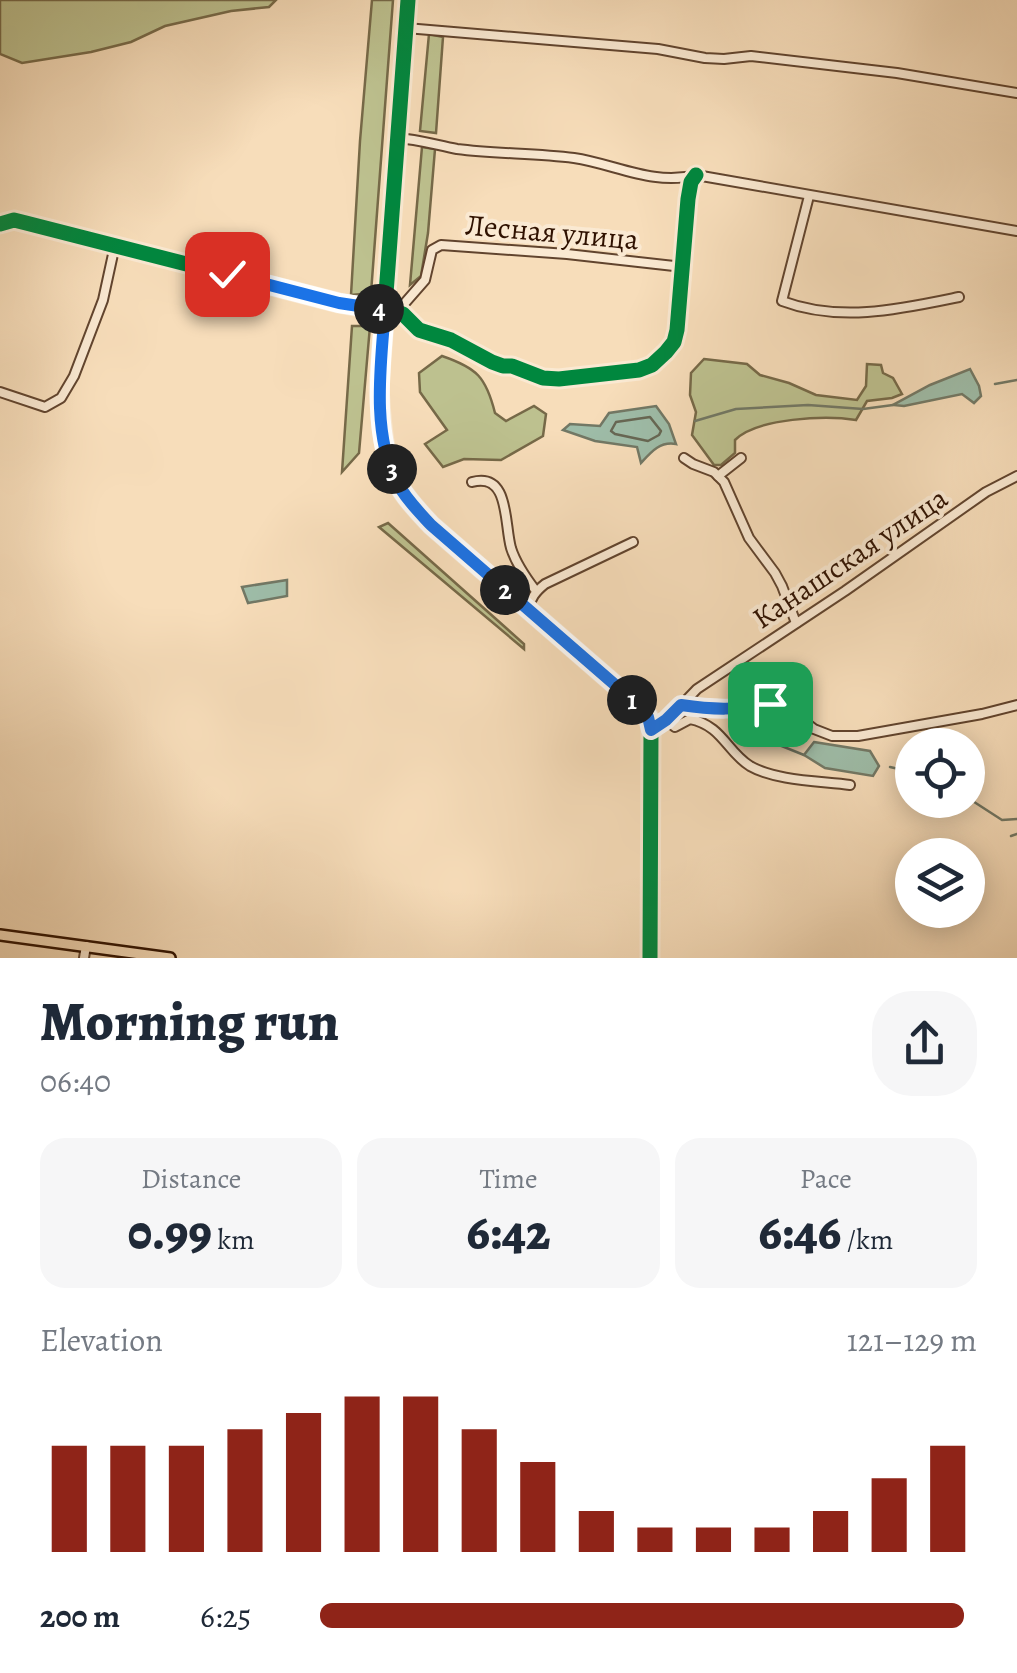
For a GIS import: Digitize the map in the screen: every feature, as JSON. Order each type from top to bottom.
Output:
[{"type":"main road","points":[[0,935],[170,958]]},
{"type":"street","points":[[408,0],[379,387],[387,454],[396,480],[431,525],[648,717],[650,958]]},
{"type":"street","points":[[406,28],[658,48],[705,58],[751,56],[898,73],[1017,93]]},
{"type":"street","points":[[396,138],[453,148],[578,158],[646,176],[696,175],[1017,231]]},
{"type":"street","points":[[0,224],[26,222],[339,303],[398,312],[419,330],[451,340],[492,362],[558,379],[638,370],[652,365],[674,342],[688,199],[696,175]]},
{"type":"street","points":[[810,196],[782,301],[840,313],[888,311],[959,297]]},
{"type":"street","points":[[0,392],[45,406],[61,398],[74,376],[103,300],[115,245]]},
{"type":"street","name":"Лесная улица","points":[[398,312],[425,280],[432,250],[442,245],[683,267]]},
{"type":"street","points":[[684,458],[724,482],[749,538],[775,573],[796,623]]},
{"type":"street","points":[[718,476],[741,458]]},
{"type":"street","name":"Канашская улица","points":[[651,730],[697,689],[986,492],[1017,476]]},
{"type":"street","points":[[472,482],[482,479],[496,486],[513,554],[536,591]]},
{"type":"street","points":[[528,609],[530,600],[544,584],[634,542]]},
{"type":"street","points":[[681,705],[722,710],[784,706],[814,729],[832,736],[858,736],[1017,705]]},
{"type":"street","points":[[666,720],[675,727],[690,719],[704,722],[745,763],[764,773],[850,785]]},
{"type":"street","points":[[84,958],[86,946]]},
{"type":"green space","points":[[0,0],[276,0],[269,7],[165,26],[131,42],[91,52],[22,63],[0,54]]},
{"type":"green space","points":[[372,0],[393,0],[371,293],[351,295],[360,141]]},
{"type":"green space","points":[[429,34],[443,37],[436,133],[420,131]]},
{"type":"green space","points":[[422,147],[435,149],[428,233],[421,276],[410,285]]},
{"type":"green space","points":[[352,326],[370,326],[359,453],[342,472]]},
{"type":"green space","points":[[442,356],[464,365],[484,382],[495,413],[506,421],[534,406],[546,414],[543,436],[501,460],[464,459],[443,467],[425,444],[447,430],[420,392],[419,373]]},
{"type":"green space","points":[[704,359],[747,364],[760,375],[816,395],[857,400],[866,386],[867,364],[881,365],[883,373],[893,378],[902,394],[867,401],[856,420],[810,418],[759,427],[735,440],[735,453],[721,465],[714,465],[692,435],[696,412],[690,395],[691,373]]},
{"type":"green space","points":[[388,523],[524,644],[524,649],[379,527]]},
{"type":"water","points":[[970,369],[981,396],[974,403],[962,394],[893,405],[930,385]]},
{"type":"water","points":[[656,406],[669,424],[676,444],[661,446],[641,463],[637,447],[595,441],[563,430],[570,424],[600,426],[609,413]]},
{"type":"water","points":[[287,580],[287,596],[248,603],[242,587]]},
{"type":"water","points":[[814,742],[870,751],[879,766],[873,776],[825,768],[804,755]]},
{"type":"waterway","points":[[995,384],[1017,380]]},
{"type":"waterway","points":[[695,421],[736,409],[808,405],[863,409],[893,405]]},
{"type":"waterway","points":[[737,728],[804,755]]},
{"type":"waterway","points":[[890,767],[895,768]]},
{"type":"waterway","points":[[985,809],[1002,820],[1017,819]]},
{"type":"waterway","points":[[1011,836],[1017,834]]},
{"type":"cycle path","points":[[408,0],[379,387],[388,459],[400,487],[431,525],[649,717],[650,958]]},
{"type":"cycle path","points":[[0,224],[14,220],[339,303],[389,309],[403,314],[419,330],[451,340],[492,362],[559,379],[639,370],[652,365],[674,342],[688,199],[696,175]]},
{"type":"route","points":[[227,274],[339,303],[385,310],[379,387],[387,454],[396,480],[431,525],[644,710],[651,730],[681,705],[737,710],[770,704]]}]
